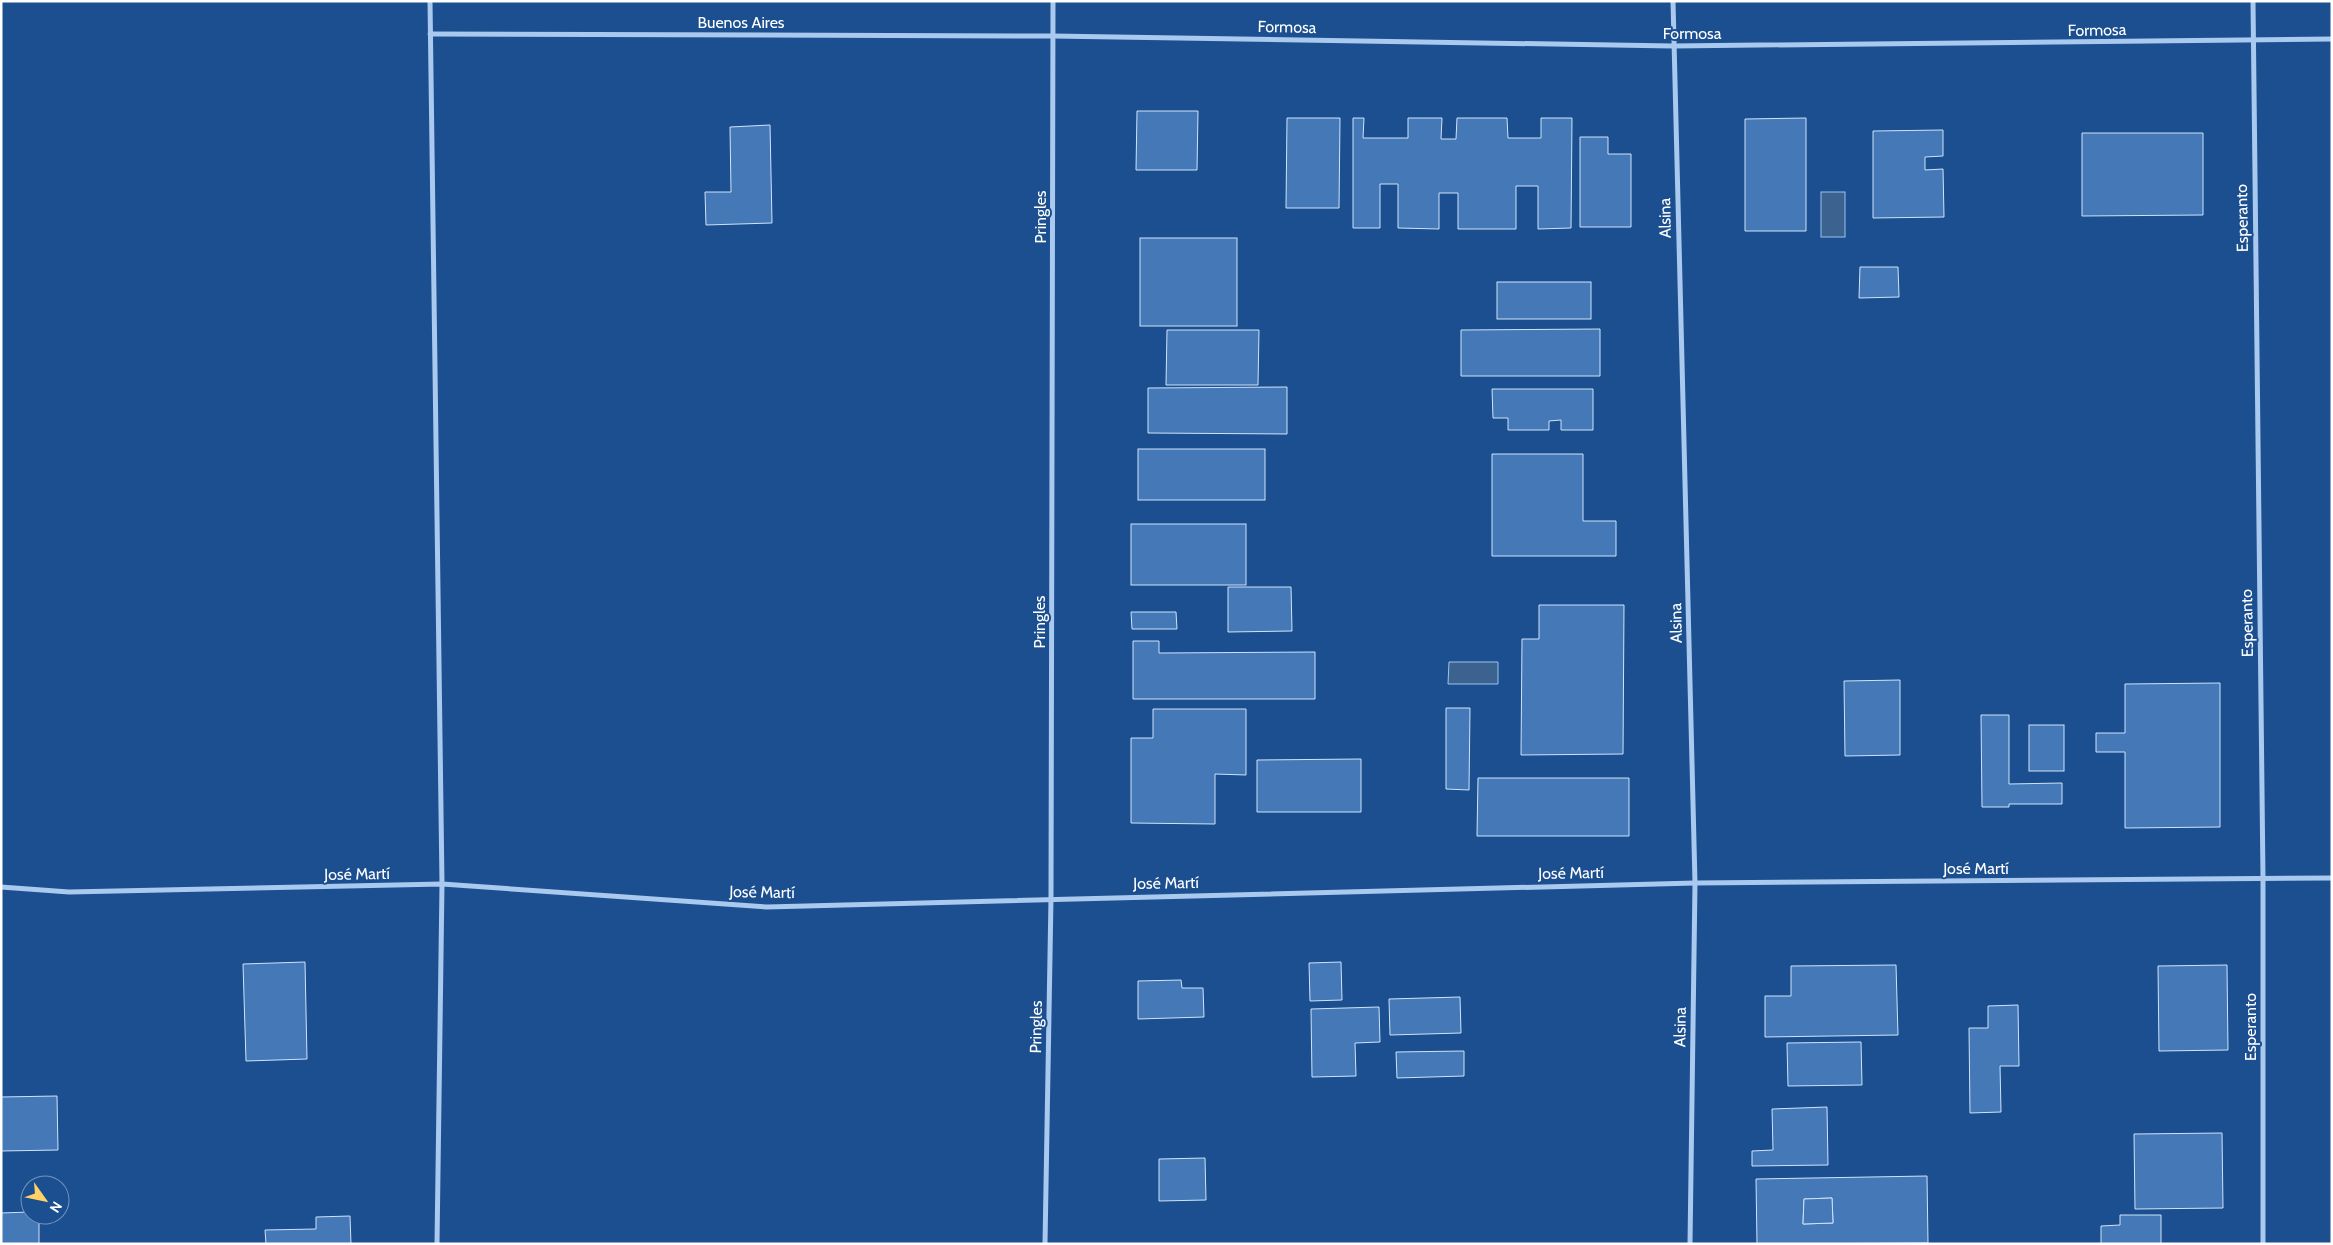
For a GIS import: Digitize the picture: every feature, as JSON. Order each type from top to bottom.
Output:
[{"type":"street","points":[[430,1],[442,884],[437,1244]]},
{"type":"street","name":"Pringles","points":[[1045,1244],[1051,898],[1053,1]]},
{"type":"street","name":"Alsina","points":[[1673,1],[1695,882],[1690,1244]]},
{"type":"street","name":"Esperanto","points":[[2253,1],[2263,878],[2263,1244]]},
{"type":"street","name":"Buenos Aires","points":[[430,34],[1053,36]]},
{"type":"street","name":"Formosa","points":[[1053,36],[1673,46],[2332,39]]},
{"type":"street","name":"José Martí","points":[[1,887],[68,892],[442,884],[767,907],[1695,882],[2332,878]]},
{"type":"water","points":[[1821,192],[1845,192],[1845,237],[1821,237]]},
{"type":"water","points":[[1449,662],[1498,662],[1498,684],[1448,684]]},
{"type":"building","points":[[1137,111],[1198,111],[1197,170],[1136,170]]},
{"type":"building","points":[[1287,118],[1340,118],[1339,208],[1286,208]]},
{"type":"building","points":[[1353,118],[1364,118],[1363,138],[1408,138],[1408,118],[1442,118],[1441,139],[1456,139],[1457,118],[1507,118],[1508,138],[1541,138],[1541,118],[1572,118],[1571,228],[1538,229],[1538,186],[1516,186],[1516,229],[1458,229],[1458,193],[1439,193],[1439,229],[1398,228],[1398,184],[1380,184],[1380,228],[1353,228]]},
{"type":"building","points":[[1806,118],[1806,231],[1745,231],[1745,119]]},
{"type":"building","points":[[770,125],[772,223],[706,225],[705,192],[731,192],[730,127]]},
{"type":"building","points":[[1943,130],[1943,156],[1925,157],[1925,170],[1943,169],[1944,217],[1873,218],[1873,131]]},
{"type":"building","points":[[2082,133],[2203,133],[2203,215],[2082,216]]},
{"type":"building","points":[[1580,137],[1608,137],[1608,154],[1631,154],[1631,227],[1580,227]]},
{"type":"building","points":[[1140,238],[1237,238],[1237,326],[1140,326]]},
{"type":"building","points":[[1860,267],[1898,267],[1899,297],[1859,298]]},
{"type":"building","points":[[1497,282],[1591,282],[1591,319],[1497,319]]},
{"type":"building","points":[[1600,329],[1600,376],[1461,376],[1461,330]]},
{"type":"building","points":[[1167,330],[1259,330],[1258,385],[1166,385]]},
{"type":"building","points":[[1287,387],[1287,434],[1148,433],[1148,388]]},
{"type":"building","points":[[1492,389],[1593,389],[1593,430],[1561,430],[1561,420],[1549,421],[1549,430],[1508,430],[1508,418],[1493,418]]},
{"type":"building","points":[[1138,449],[1265,449],[1265,500],[1138,500]]},
{"type":"building","points":[[1492,454],[1583,454],[1583,521],[1616,521],[1616,556],[1492,556]]},
{"type":"building","points":[[1131,524],[1246,524],[1246,585],[1131,585]]},
{"type":"building","points":[[1228,587],[1291,587],[1292,631],[1228,632]]},
{"type":"building","points":[[1539,605],[1624,605],[1623,754],[1521,755],[1522,639],[1539,639]]},
{"type":"building","points":[[1131,612],[1176,612],[1177,629],[1132,629]]},
{"type":"building","points":[[1133,641],[1159,641],[1159,653],[1315,652],[1315,699],[1133,699]]},
{"type":"building","points":[[1900,680],[1900,755],[1845,756],[1844,681]]},
{"type":"building","points":[[2220,683],[2220,827],[2125,828],[2125,752],[2096,752],[2096,733],[2125,733],[2125,684]]},
{"type":"building","points":[[1446,708],[1470,708],[1469,790],[1446,789]]},
{"type":"building","points":[[1153,709],[1246,709],[1246,775],[1215,774],[1215,824],[1131,823],[1131,738],[1153,738]]},
{"type":"building","points":[[1981,715],[2009,715],[2009,784],[2062,783],[2062,804],[2009,804],[2009,807],[1982,807]]},
{"type":"building","points":[[2029,725],[2064,725],[2064,771],[2029,771]]},
{"type":"building","points":[[1361,759],[1361,812],[1257,812],[1257,760]]},
{"type":"building","points":[[1478,778],[1629,778],[1629,836],[1477,836]]},
{"type":"building","points":[[305,962],[307,1059],[246,1061],[243,964]]},
{"type":"building","points":[[1341,962],[1342,1000],[1310,1001],[1309,963]]},
{"type":"building","points":[[1896,965],[1898,1035],[1765,1037],[1765,996],[1791,996],[1791,966]]},
{"type":"building","points":[[2227,965],[2228,1050],[2159,1051],[2158,966]]},
{"type":"building","points":[[1181,980],[1182,988],[1203,988],[1204,1017],[1138,1019],[1138,981]]},
{"type":"building","points":[[1460,997],[1461,1033],[1390,1035],[1389,999]]},
{"type":"building","points":[[2018,1005],[2019,1066],[2000,1066],[2001,1112],[1970,1113],[1969,1028],[1988,1028],[1988,1006]]},
{"type":"building","points":[[1379,1007],[1380,1042],[1355,1043],[1356,1076],[1312,1077],[1311,1009]]},
{"type":"building","points":[[1861,1042],[1862,1085],[1788,1086],[1787,1043]]},
{"type":"building","points":[[1464,1051],[1464,1076],[1397,1078],[1396,1052]]},
{"type":"building","points":[[57,1096],[58,1150],[1,1151],[1,1097]]},
{"type":"building","points":[[1827,1107],[1828,1165],[1752,1166],[1752,1151],[1773,1150],[1772,1109]]},
{"type":"building","points":[[2222,1133],[2223,1208],[2135,1209],[2134,1134]]},
{"type":"building","points":[[1205,1158],[1206,1200],[1159,1201],[1159,1159]]},
{"type":"building","points":[[1927,1176],[1928,1243],[1757,1244],[1756,1179]],"holes":[[[1832,1198],[1833,1223],[1803,1224],[1804,1199]]]},
{"type":"building","points":[[1832,1198],[1833,1223],[1803,1224],[1804,1199]]},
{"type":"building","points":[[20,1212],[20,1225],[39,1225],[39,1244],[1,1244],[1,1213]]},
{"type":"building","points":[[2120,1215],[2161,1215],[2161,1244],[2101,1244],[2101,1226],[2120,1225]]},
{"type":"building","points":[[350,1216],[351,1244],[266,1244],[265,1230],[316,1229],[316,1217]]}]
